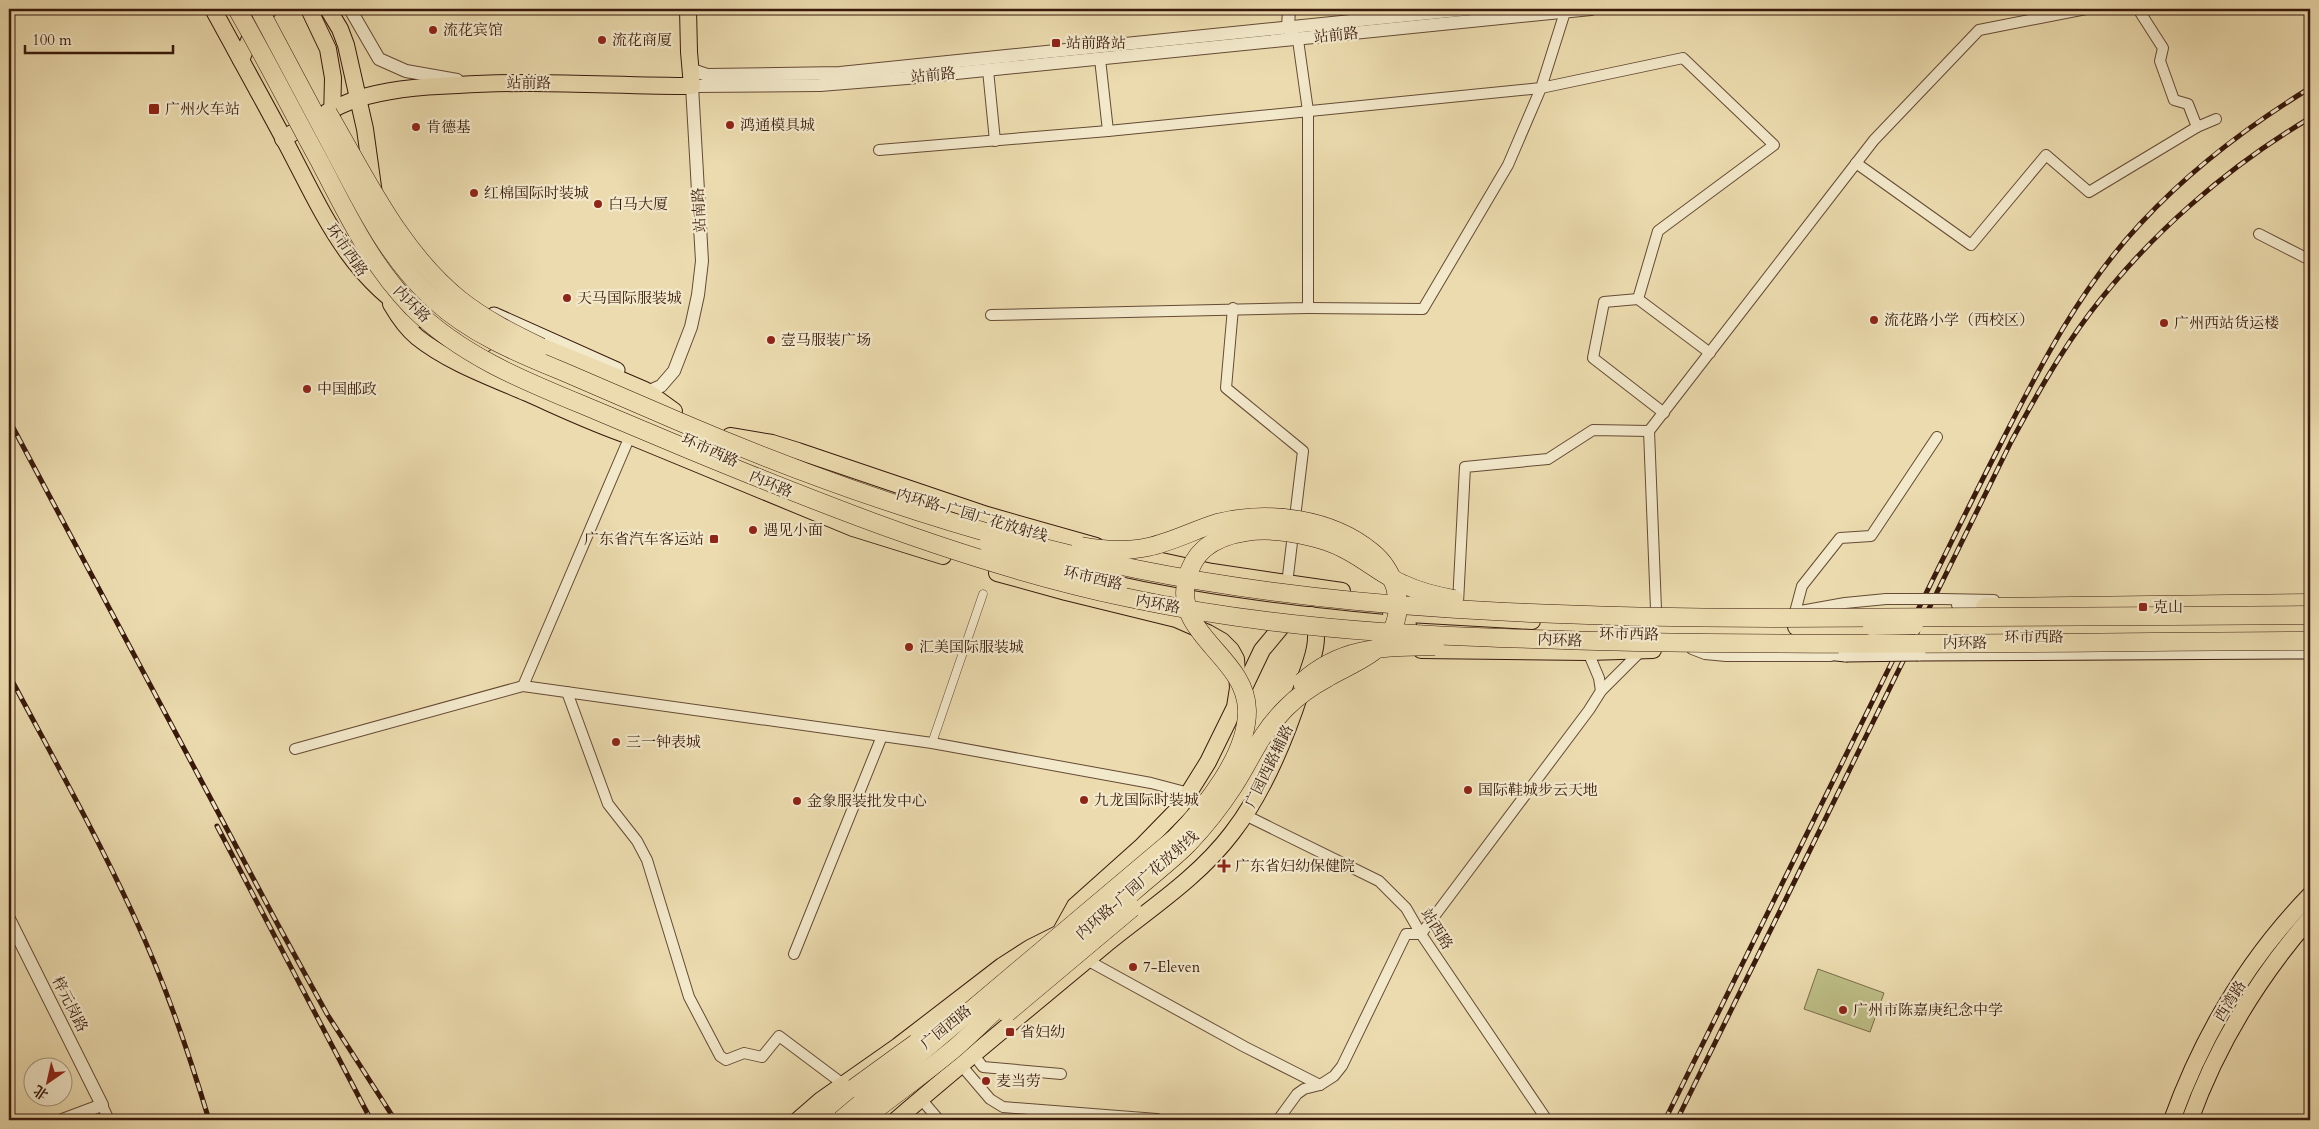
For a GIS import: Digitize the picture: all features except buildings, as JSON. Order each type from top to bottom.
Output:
[{"type":"highway","name":"内环路","points":[[237,9],[348,217],[380,270],[398,292],[429,322],[474,355],[553,393],[819,504],[898,533],[1040,576],[1124,598],[1210,613],[1299,608],[1425,635],[1697,642],[2308,627]]},
{"type":"highway","name":"内环路","points":[[259,9],[371,220],[395,257],[429,295],[462,322],[500,345],[679,417],[796,470],[872,497],[990,533],[1093,559],[1164,574],[1322,597],[1523,612],[2308,627]]},
{"type":"highway","points":[[259,9],[321,102],[392,223],[418,258],[445,286],[474,310],[514,334],[617,378]]},
{"type":"highway","points":[[596,400],[728,444],[871,507],[1067,569],[1136,589],[1299,608]]},
{"type":"highway","name":"内环路-广园广花放射线","points":[[679,417],[940,508],[1081,546],[1133,550],[1150,547],[1203,528],[1234,520],[1270,517],[1324,527],[1351,538],[1380,559],[1391,575],[1396,593],[1394,626],[1383,643],[1358,662],[1318,683],[1288,706],[1264,732],[1222,803],[1187,845],[1024,982],[956,1046],[914,1081],[862,1120]]},
{"type":"highway","name":"内环路-广园广花放射线","points":[[845,1113],[1174,839],[1201,809],[1224,776],[1243,736],[1247,712],[1244,691],[1232,669],[1199,631],[1188,614],[1185,595],[1187,580],[1194,561],[1200,553],[1222,538],[1253,532],[1289,532]]},
{"type":"highway","name":"内环路","points":[[1289,532],[1335,544],[1390,577],[1415,589],[1523,612]]},
{"type":"highway","points":[[1985,607],[2069,606],[2308,627]]},
{"type":"highway","points":[[956,1046],[991,1025],[1047,981],[1195,852],[1226,816],[1241,794],[1293,693],[1311,674],[1328,662],[1355,653],[1390,648],[1697,642]]},
{"type":"highway","points":[[812,1120],[833,1102],[1012,975]]},
{"type":"highway","points":[[877,1120],[914,1081]]},
{"type":"main road","name":"环市西路","points":[[213,9],[320,208],[350,259],[388,298],[421,322],[486,353],[752,468],[846,504],[939,536],[1034,564],[1159,593],[1504,630],[1580,633],[1697,642],[1782,638],[1866,626]]},
{"type":"main road","points":[[217,9],[222,9]]},
{"type":"main road","points":[[241,60],[254,31],[269,9]]},
{"type":"main road","points":[[308,9],[328,49],[332,78],[333,154],[336,170],[349,208],[362,231],[401,284],[421,322],[430,346],[471,368],[603,427],[630,436],[853,528],[1028,582],[1176,618],[1221,640],[1231,650],[1236,659],[1238,688],[1235,707]]},
{"type":"main road","name":"环市西路","points":[[328,9],[340,29],[346,45],[365,129],[376,206],[389,234],[426,283],[441,297],[476,321],[508,340],[679,417],[728,444],[785,461],[1014,544],[1059,557],[1143,576],[1277,588],[1299,608]]},
{"type":"main road","name":"站南路","points":[[688,9],[692,86]]},
{"type":"main road","name":"站前路","points":[[283,139],[332,110],[358,99],[423,87],[537,82],[624,86],[692,86]]},
{"type":"main road","points":[[308,184],[336,170]]},
{"type":"main road","points":[[308,184],[349,208]]},
{"type":"main road","points":[[320,208],[362,231]]},
{"type":"main road","points":[[426,283],[450,296],[560,343],[621,372],[679,417]]},
{"type":"main road","points":[[421,322],[441,297]]},
{"type":"main road","points":[[617,378],[644,390]]},
{"type":"main road","points":[[728,444],[772,443],[958,505],[1065,538],[1277,588]]},
{"type":"main road","points":[[952,521],[958,505]]},
{"type":"main road","points":[[1059,557],[1065,538]]},
{"type":"main road","points":[[1028,582],[1034,564]]},
{"type":"main road","points":[[798,1120],[843,1084],[1016,957],[1060,933],[1074,906],[1166,823],[1189,793],[1208,762],[1262,650],[1299,608],[1458,603],[1656,610],[1795,612],[1866,626],[1899,619],[1930,622],[2308,627]]},
{"type":"main road","points":[[1289,726],[1324,669],[1342,654],[1356,651],[1584,652],[1642,650],[1697,642],[1846,654],[1930,622],[1985,607]]},
{"type":"main road","name":"广园西路辅路","points":[[896,1120],[1062,980],[1196,871],[1222,845],[1245,815],[1289,726],[1314,652],[1316,629],[1299,608]]},
{"type":"main road","name":"环市西路","points":[[1425,621],[1504,620],[1700,626],[1866,626],[1930,622],[2308,627]]},
{"type":"main road","points":[[1425,621],[1468,650]]},
{"type":"main road","name":"环市西路","points":[[1930,622],[1951,645],[2082,636],[2308,627]]},
{"type":"main road","points":[[1951,645],[2083,654],[2308,627]]},
{"type":"main road","points":[[1468,650],[1504,630]]},
{"type":"main road","points":[[1782,638],[1826,652]]},
{"type":"main road","name":"西湾路","points":[[2172,1120],[2197,1056],[2229,1000],[2280,930],[2310,896]]},
{"type":"main road","name":"西湾路","points":[[2190,1120],[2213,1062],[2234,1023],[2266,973],[2310,918]]},
{"type":"main road","name":"广园西路","points":[[831,1120],[845,1113],[1060,933]]},
{"type":"main road","name":"广园西路","points":[[871,1120],[1050,966],[1062,980]]},
{"type":"main road","points":[[845,1113],[874,1063]]},
{"type":"street","points":[[350,9],[374,52],[387,64],[406,71],[476,84]]},
{"type":"street","points":[[1289,9],[1288,28],[1298,40],[1308,111],[1308,308]]},
{"type":"street","name":"站前路","points":[[690,66],[695,71],[707,75],[840,73],[1288,28],[1387,13],[1469,9]]},
{"type":"street","name":"站前路","points":[[692,86],[820,84],[988,70],[1298,40],[1478,15],[1591,9]]},
{"type":"street","points":[[1656,610],[1649,431],[1874,140],[1978,30],[2086,9]]},
{"type":"street","points":[[2138,9],[2163,48],[2160,61],[2174,100],[2188,104],[2197,126]]},
{"type":"street","points":[[992,315],[1233,308],[1423,309],[1508,165],[1542,88],[1565,10]]},
{"type":"street","points":[[879,150],[1108,131],[1542,88],[1683,58],[1774,145],[1658,231],[1638,300]]},
{"type":"street","points":[[1100,59],[1108,131]]},
{"type":"street","points":[[988,70],[995,141]]},
{"type":"street","name":"站南路","points":[[644,390],[652,390],[661,386],[674,371],[691,327],[697,301],[702,261],[692,86]]},
{"type":"street","points":[[1856,163],[1971,245],[2046,156],[2089,192],[2197,126],[2216,119]]},
{"type":"street","points":[[2259,234],[2310,260]]},
{"type":"street","points":[[1664,412],[1593,358],[1604,302],[1638,300],[1710,352]]},
{"type":"street","points":[[1233,308],[1226,388],[1302,451],[1277,588]]},
{"type":"street","points":[[1458,603],[1465,467],[1548,458],[1593,430],[1649,431]]},
{"type":"street","points":[[523,686],[630,436]]},
{"type":"street","points":[[1937,437],[1871,536],[1840,538],[1802,586],[1795,612],[1845,602],[1886,599],[1930,622],[2310,596]]},
{"type":"street","points":[[932,743],[983,594]]},
{"type":"street","points":[[1580,633],[1584,652],[1599,678],[1601,691]]},
{"type":"street","points":[[2082,636],[2083,654]]},
{"type":"street","points":[[1697,642],[1705,654],[1726,656],[1820,657],[1846,654]]},
{"type":"street","points":[[1278,1120],[1297,1094],[1304,1089],[1320,1085],[1334,1076],[1342,1066],[1406,934],[1420,934],[1589,710],[1601,691],[1642,650]]},
{"type":"street","points":[[296,749],[523,686],[932,743],[1151,783],[1189,793]]},
{"type":"street","points":[[567,692],[608,804],[638,840],[647,860],[689,997],[720,1056],[726,1060],[744,1053],[762,1057],[779,1036],[843,1084]]},
{"type":"street","points":[[794,954],[882,736]]},
{"type":"street","name":"站西路","points":[[1245,815],[1379,881],[1406,908],[1420,934],[1548,1120]]},
{"type":"street","name":"梓元岗路","points":[[9,919],[102,1105]]},
{"type":"street","points":[[1087,960],[1244,1047],[1320,1085]]},
{"type":"street","points":[[967,1060],[984,1067],[1061,1074]]},
{"type":"street","points":[[967,1060],[990,1099],[1003,1107],[1157,1119]]},
{"type":"street","points":[[921,1099],[939,1120]]},
{"type":"street","points":[[62,1120],[102,1105],[109,1120]]},
{"type":"green space","points":[[1818,969],[1884,993],[1870,1032],[1804,1009]]},
{"type":"railway","points":[[1665,1120],[1972,501],[2029,388],[2062,330],[2099,274],[2119,248],[2160,203],[2242,133],[2310,88]]},
{"type":"railway","points":[[1677,1120],[2011,442],[2058,360],[2090,313],[2113,284],[2163,230],[2219,181],[2248,159],[2310,118]]},
{"type":"railway","points":[[9,420],[327,1014],[395,1120]]},
{"type":"railway","points":[[9,675],[88,823],[144,939],[175,1016],[209,1120]]},
{"type":"railway","points":[[217,826],[371,1120]]},
{"type":"place","name":"流花宾馆","points":[[433,30]]},
{"type":"place","name":"流花商厦","points":[[602,40]]},
{"type":"place","name":"站前路站","points":[[1056,43]]},
{"type":"place","name":"广州火车站","points":[[154,109]]},
{"type":"place","name":"鸿通模具城","points":[[730,125]]},
{"type":"place","name":"肯德基","points":[[416,127]]},
{"type":"place","name":"红棉国际时装城","points":[[474,193]]},
{"type":"place","name":"白马大厦","points":[[598,204]]},
{"type":"place","name":"天马国际服装城","points":[[567,298]]},
{"type":"place","name":"流花路小学（西校区）","points":[[1874,320]]},
{"type":"place","name":"广州西站货运楼","points":[[2164,323]]},
{"type":"place","name":"壹马服装广场","points":[[771,340]]},
{"type":"place","name":"中国邮政","points":[[307,389]]},
{"type":"place","name":"遇见小面","points":[[753,530]]},
{"type":"place","name":"广东省汽车客运站","points":[[714,539]]},
{"type":"place","name":"克山","points":[[2143,607]]},
{"type":"place","name":"汇美国际服装城","points":[[909,647]]},
{"type":"place","name":"三一钟表城","points":[[616,742]]},
{"type":"place","name":"国际鞋城步云天地","points":[[1468,790]]},
{"type":"place","name":"九龙国际时装城","points":[[1084,800]]},
{"type":"place","name":"金象服装批发中心","points":[[797,801]]},
{"type":"place","name":"广东省妇幼保健院","points":[[1224,866]]},
{"type":"place","name":"7-Eleven","points":[[1133,967]]},
{"type":"place","name":"广州市陈嘉庚纪念中学","points":[[1843,1010]]},
{"type":"place","name":"省妇幼","points":[[1010,1032]]},
{"type":"place","name":"麦当劳","points":[[986,1081]]}]
